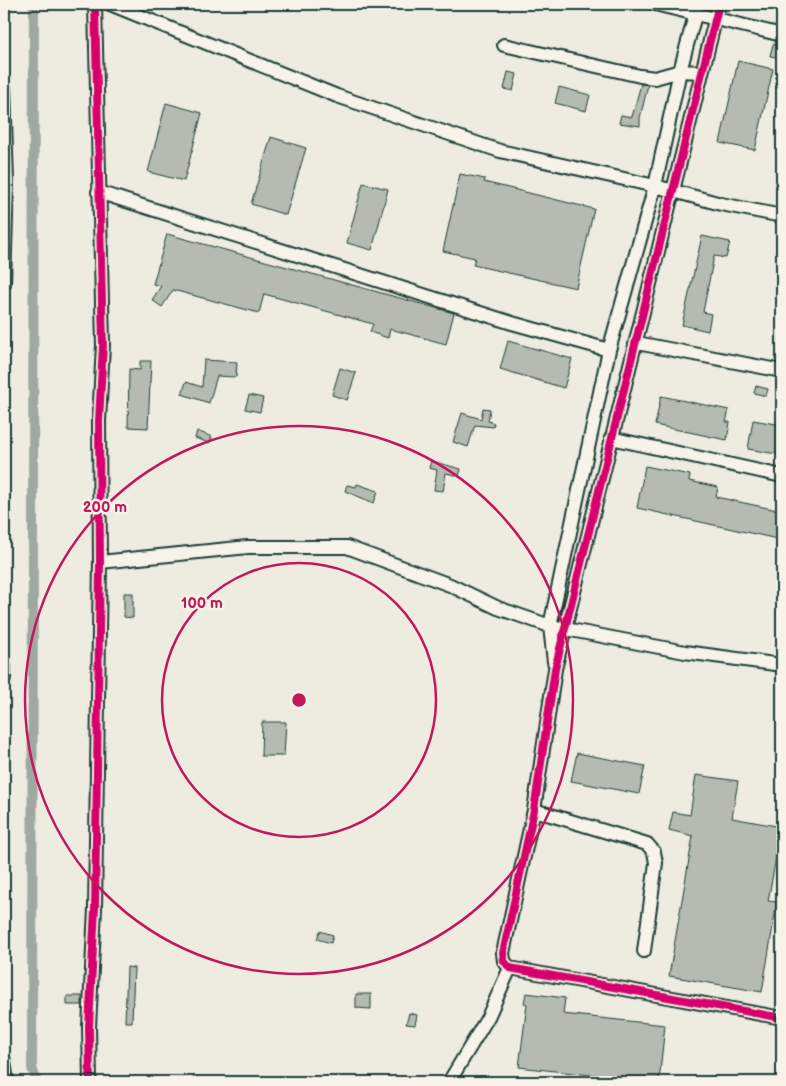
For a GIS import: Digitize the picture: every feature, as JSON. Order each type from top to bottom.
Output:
[{"type":"street","points":[[90,1082],[89,1037],[95,899],[100,562],[99,421],[103,345],[98,192],[96,4]]},
{"type":"street","points":[[110,4],[338,96],[500,151],[655,186],[721,204],[782,216]]},
{"type":"street","points":[[655,4],[697,9],[716,20],[782,35]]},
{"type":"street","points":[[720,4],[672,191],[637,343],[611,438],[555,669],[534,810],[503,952],[504,960],[510,968],[782,1018]]},
{"type":"street","points":[[555,669],[550,626],[609,350],[655,186],[680,71],[697,9]]},
{"type":"street","points":[[504,45],[640,76],[655,78],[680,71],[702,72]]},
{"type":"street","points":[[4,88],[7,182],[4,284]]},
{"type":"street","points":[[98,192],[512,323],[609,350]]},
{"type":"street","points":[[637,343],[782,370]]},
{"type":"street","points":[[611,438],[782,476]]},
{"type":"street","points":[[573,520],[591,524]]},
{"type":"street","points":[[100,562],[248,547],[347,547],[450,585],[498,608],[550,626],[685,652],[782,664]]},
{"type":"street","points":[[558,589],[575,591]]},
{"type":"street","points":[[4,667],[4,678]]},
{"type":"street","points":[[534,810],[647,844],[654,852],[656,863],[644,951]]},
{"type":"street","points":[[449,1082],[488,1017],[510,968]]},
{"type":"street","points":[[4,1061],[7,1082]]},
{"type":"building","points":[[773,44],[782,46],[782,58],[770,56]]},
{"type":"building","points":[[738,61],[773,69],[755,150],[720,143]]},
{"type":"building","points":[[508,72],[517,74],[513,91],[504,89]]},
{"type":"building","points":[[641,84],[648,85],[640,118],[640,126],[619,123],[621,115],[632,117]]},
{"type":"building","points":[[559,87],[590,95],[586,111],[555,103]]},
{"type":"building","points":[[166,103],[202,113],[184,181],[148,172]]},
{"type":"building","points":[[271,137],[306,148],[286,215],[251,204]]},
{"type":"building","points":[[460,174],[485,179],[484,182],[594,209],[576,288],[473,265],[475,258],[443,251]]},
{"type":"building","points":[[363,183],[388,189],[372,250],[347,243]]},
{"type":"building","points":[[167,234],[454,313],[446,344],[390,329],[388,338],[370,332],[373,324],[264,294],[259,313],[173,290],[162,307],[152,300],[161,286],[153,284]]},
{"type":"building","points":[[702,236],[730,242],[726,258],[714,256],[703,312],[711,314],[708,331],[682,325]]},
{"type":"building","points":[[508,341],[572,359],[564,388],[500,369]]},
{"type":"building","points":[[204,360],[237,362],[236,377],[217,376],[209,403],[182,394],[186,382],[202,387]]},
{"type":"building","points":[[140,361],[151,361],[148,428],[128,427],[129,369],[140,370]]},
{"type":"building","points":[[340,368],[356,373],[347,400],[332,395]]},
{"type":"building","points":[[756,386],[768,389],[766,396],[754,393]]},
{"type":"building","points":[[249,395],[263,398],[260,412],[245,409]]},
{"type":"building","points":[[661,396],[729,410],[726,422],[730,422],[727,440],[655,425]]},
{"type":"building","points":[[483,408],[490,409],[488,421],[494,423],[493,427],[475,425],[468,447],[453,442],[462,413],[481,419]]},
{"type":"building","points":[[753,420],[782,425],[782,455],[748,449]]},
{"type":"building","points":[[197,431],[212,437],[209,443],[195,438]]},
{"type":"building","points":[[431,461],[461,469],[459,476],[446,473],[443,491],[434,490],[437,470],[429,468]]},
{"type":"building","points":[[645,466],[690,475],[689,481],[718,487],[716,497],[782,511],[782,540],[637,508]]},
{"type":"building","points":[[357,484],[378,491],[374,503],[345,491],[347,485],[356,487]]},
{"type":"building","points":[[124,593],[133,593],[133,618],[124,617]]},
{"type":"building","points":[[262,722],[286,722],[284,756],[261,756]]},
{"type":"building","points":[[577,753],[645,766],[639,794],[571,781]]},
{"type":"building","points":[[696,775],[738,781],[732,818],[782,827],[782,841],[779,841],[768,901],[777,902],[762,992],[669,976],[693,836],[669,830],[673,812],[690,815]]},
{"type":"building","points":[[320,931],[333,935],[331,943],[317,939]]},
{"type":"building","points":[[127,967],[134,968],[132,1022],[125,1022]]},
{"type":"building","points":[[526,993],[565,998],[563,1014],[665,1025],[659,1082],[626,1082],[627,1079],[519,1067],[527,1004],[524,1003]]},
{"type":"building","points":[[356,994],[371,994],[371,1009],[356,1008]]},
{"type":"building","points":[[67,996],[82,996],[82,1005],[67,1005]]},
{"type":"building","points":[[409,1013],[417,1015],[415,1025],[406,1024]]},
{"type":"waterway","points":[[34,4],[32,1068],[37,1082]]},
{"type":"cycle path","points":[[90,1082],[89,1027],[95,909],[100,562],[99,421],[103,345],[95,4]]},
{"type":"cycle path","points":[[719,4],[555,669],[534,810],[503,953],[504,961],[510,968],[782,1018]]}]
